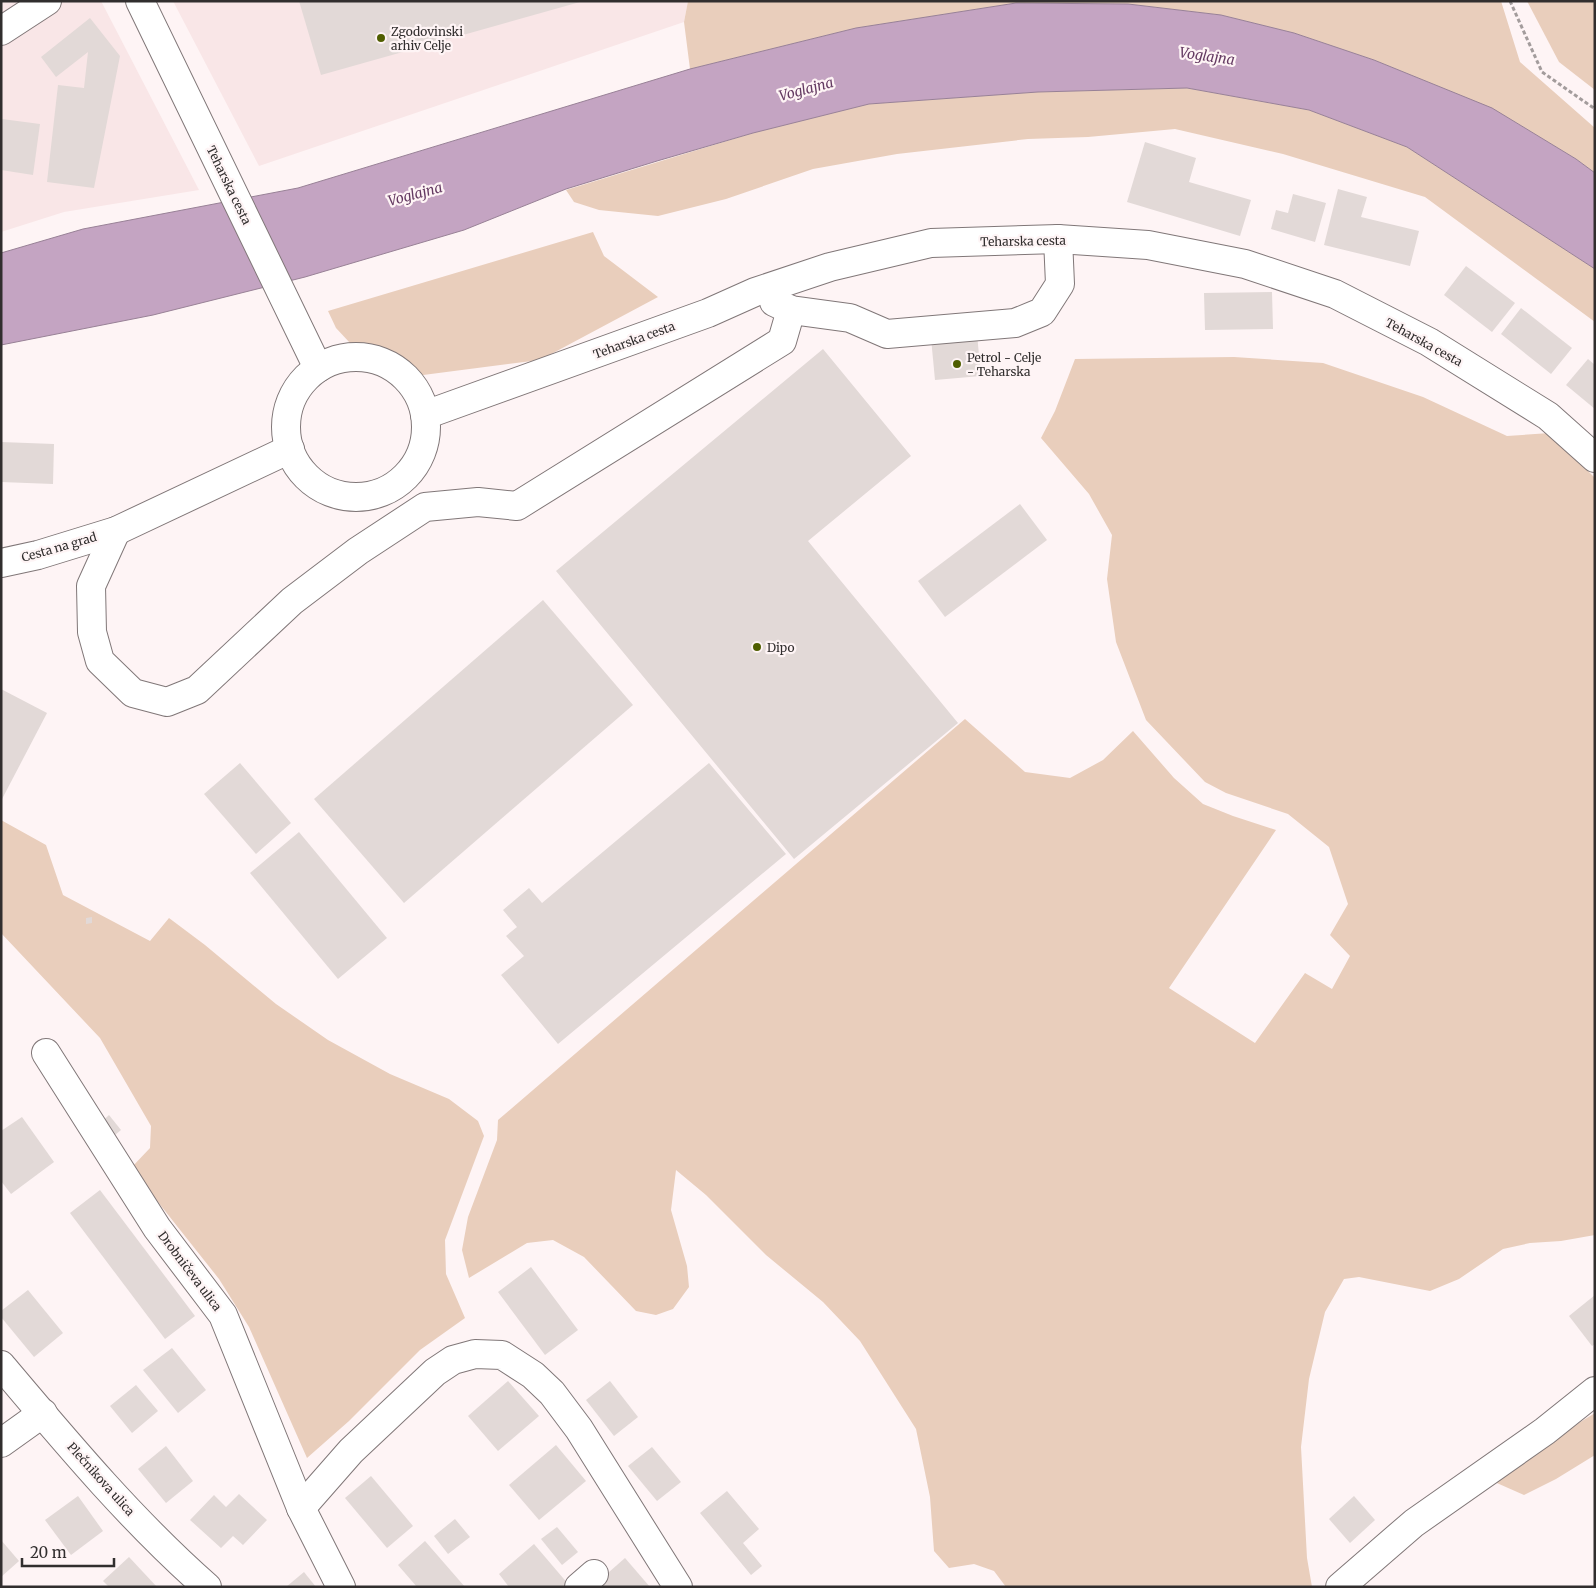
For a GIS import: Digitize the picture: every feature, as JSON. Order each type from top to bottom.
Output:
[{"type":"street","points":[[1,31],[47,1]]},
{"type":"street","name":"Teharska cesta","points":[[140,1],[304,340],[317,363]]},
{"type":"street","points":[[755,292],[791,310],[850,318],[887,334],[1015,323],[1042,312],[1060,284],[1058,239]]},
{"type":"street","name":"Teharska cesta","points":[[425,415],[708,313],[755,292],[830,267],[930,243],[1058,239],[1148,245],[1245,264],[1335,294],[1429,342],[1548,416],[1595,458]]},
{"type":"street","points":[[290,449],[116,531],[91,586],[92,632],[100,661],[133,693],[167,702],[197,690],[292,601],[358,551],[425,507],[478,502],[517,506],[782,341],[791,310]]},
{"type":"street","points":[[362,357],[384,363],[403,376],[418,394],[425,415],[426,439],[418,461],[404,479],[384,492],[362,497],[339,495],[318,486],[301,470],[290,449],[286,427],[290,404],[301,384],[317,363],[362,357]]},
{"type":"street","name":"Cesta na grad","points":[[1,563],[38,555],[116,531]]},
{"type":"street","name":"Drobničeva ulica","points":[[46,1053],[157,1228],[223,1315],[301,1508],[341,1587]]},
{"type":"street","points":[[301,1508],[350,1451],[435,1372],[453,1360],[475,1354],[502,1355],[533,1375],[552,1393],[579,1429],[678,1587]]},
{"type":"street","name":"Plečnikova ulica","points":[[1,1365],[98,1478],[170,1555],[207,1587]]},
{"type":"street","points":[[1340,1587],[1414,1524],[1538,1436],[1595,1391]]},
{"type":"street","points":[[1,1443],[42,1414]]},
{"type":"path","points":[[1510,1],[1542,72],[1595,109]]},
{"type":"path","points":[[277,423],[282,395],[317,363],[364,349],[383,354],[410,370],[424,389]]},
{"type":"shaded area","points":[[1,1],[101,1],[199,190],[64,212],[1,232]]},
{"type":"shaded area","points":[[173,1],[688,1],[684,22],[259,166]]},
{"type":"shaded area","points":[[688,1],[1501,1],[1520,62],[1595,128],[1595,173],[1576,159],[1491,108],[1374,60],[1294,33],[1221,15],[1128,4],[1016,3],[856,28],[690,69],[684,22]]},
{"type":"shaded area","points":[[1527,1],[1595,1],[1595,90],[1559,62]]},
{"type":"shaded area","points":[[1187,88],[1309,110],[1407,147],[1595,269],[1595,322],[1425,197],[1283,154],[1175,129],[1088,137],[1028,139],[897,154],[813,169],[726,199],[658,216],[599,210],[574,202],[566,190],[753,133],[869,104],[1038,92]]},
{"type":"shaded area","points":[[593,232],[604,256],[658,297],[540,360],[400,378],[364,358],[336,328],[328,311]]},
{"type":"shaded area","points":[[1234,357],[1323,363],[1423,397],[1507,436],[1550,433],[1595,478],[1595,1235],[1561,1241],[1530,1243],[1503,1249],[1459,1279],[1430,1291],[1359,1277],[1344,1279],[1325,1312],[1309,1379],[1301,1447],[1307,1558],[1312,1587],[1006,1587],[994,1571],[974,1564],[949,1568],[934,1551],[930,1497],[916,1429],[860,1341],[823,1302],[766,1255],[706,1195],[676,1170],[671,1210],[687,1266],[689,1287],[673,1309],[656,1315],[636,1311],[584,1257],[553,1240],[527,1243],[469,1278],[462,1250],[468,1217],[497,1140],[498,1120],[965,719],[1025,772],[1070,778],[1103,760],[1133,731],[1174,778],[1203,804],[1276,830],[1169,988],[1255,1043],[1305,973],[1332,989],[1350,956],[1330,935],[1348,904],[1329,847],[1288,814],[1226,793],[1205,782],[1146,720],[1116,642],[1107,579],[1112,535],[1089,494],[1041,438],[1055,411],[1075,359]]},
{"type":"shaded area","points":[[1,820],[46,845],[63,895],[150,941],[169,918],[205,945],[276,1004],[328,1040],[390,1074],[449,1099],[478,1121],[484,1136],[445,1240],[446,1274],[465,1318],[420,1350],[349,1421],[307,1458],[249,1327],[219,1279],[131,1168],[150,1148],[151,1126],[100,1038],[1,933]]},
{"type":"shaded area","points":[[1595,1413],[1595,1455],[1556,1479],[1524,1495],[1490,1480],[1517,1461]]},
{"type":"water","name":"Voglajna","points":[[1016,3],[1128,4],[1221,15],[1294,33],[1374,60],[1492,108],[1576,159],[1595,173],[1595,269],[1407,147],[1309,110],[1187,88],[1038,92],[869,104],[753,133],[657,161],[566,189],[464,230],[305,277],[153,315],[1,345],[1,253],[83,229],[298,188],[690,69],[856,28]]},
{"type":"building","name":"Zgodovinski arhiv Celje","points":[[299,1],[580,1],[580,2],[321,75]]},
{"type":"building","points":[[90,18],[120,56],[94,188],[47,182],[58,85],[84,88],[88,52],[56,77],[41,57]]},
{"type":"building","points":[[2,119],[40,124],[33,175],[1,170]]},
{"type":"building","points":[[1145,142],[1196,158],[1189,182],[1251,200],[1240,236],[1127,202]]},
{"type":"building","points":[[1338,189],[1367,197],[1361,217],[1419,231],[1410,266],[1324,245]]},
{"type":"building","points":[[1293,194],[1326,203],[1315,242],[1271,229],[1276,210],[1288,213]]},
{"type":"building","points":[[1466,266],[1515,303],[1492,332],[1444,295]]},
{"type":"building","points":[[1272,292],[1273,329],[1205,330],[1204,293]]},
{"type":"building","points":[[1521,308],[1572,348],[1551,374],[1501,334]]},
{"type":"building","points":[[975,313],[981,376],[935,380],[929,317]]},
{"type":"building","name":"Dipo","points":[[823,349],[911,456],[808,541],[958,723],[794,859],[556,571]]},
{"type":"building","points":[[1588,359],[1595,365],[1595,409],[1566,385]]},
{"type":"building","points":[[1,442],[54,444],[53,484],[1,482]]},
{"type":"building","points":[[1020,504],[1047,540],[945,617],[918,581]]},
{"type":"building","points":[[543,600],[633,705],[404,903],[314,799]]},
{"type":"building","points":[[1,689],[47,713],[1,801]]},
{"type":"building","points":[[240,763],[291,823],[256,854],[204,794]]},
{"type":"building","points":[[709,763],[786,854],[558,1044],[501,975],[524,956],[506,936],[517,927],[503,910],[529,888],[542,903]]},
{"type":"building","points":[[299,832],[387,938],[338,979],[250,873]]},
{"type":"building","points":[[92,917],[92,923],[86,924],[86,918]]},
{"type":"building","points":[[109,1115],[121,1130],[109,1140],[97,1126]]},
{"type":"building","points":[[22,1117],[54,1162],[11,1194],[1,1181],[1,1131]]},
{"type":"building","points":[[100,1190],[195,1316],[165,1339],[70,1213]]},
{"type":"building","points":[[531,1267],[578,1330],[545,1355],[498,1292]]},
{"type":"building","points":[[28,1290],[63,1333],[34,1357],[1,1317],[1,1311]]},
{"type":"building","points":[[1595,1295],[1595,1344],[1592,1346],[1569,1316]]},
{"type":"building","points":[[172,1348],[206,1390],[178,1413],[143,1370]]},
{"type":"building","points":[[508,1381],[539,1416],[498,1451],[468,1416]]},
{"type":"building","points":[[610,1381],[638,1417],[614,1436],[586,1400]]},
{"type":"building","points":[[136,1385],[158,1411],[132,1433],[110,1406]]},
{"type":"building","points":[[556,1445],[586,1481],[539,1520],[509,1485]]},
{"type":"building","points":[[166,1446],[193,1481],[166,1503],[138,1469]]},
{"type":"building","points":[[652,1447],[681,1482],[657,1501],[628,1466]]},
{"type":"building","points":[[371,1476],[413,1526],[387,1548],[345,1498]]},
{"type":"building","points":[[727,1491],[759,1529],[743,1543],[762,1566],[751,1575],[700,1513]]},
{"type":"building","points":[[239,1494],[267,1520],[243,1545],[233,1536],[221,1548],[190,1520],[214,1495],[226,1507]]},
{"type":"building","points":[[78,1496],[103,1531],[71,1555],[45,1520]]},
{"type":"building","points":[[1354,1496],[1375,1520],[1350,1543],[1329,1519]]},
{"type":"building","points":[[455,1519],[470,1537],[448,1554],[434,1536]]},
{"type":"building","points":[[557,1527],[578,1552],[562,1565],[541,1539]]},
{"type":"building","points":[[1,1540],[19,1561],[1,1577]]},
{"type":"building","points":[[425,1541],[465,1587],[417,1587],[398,1565]]},
{"type":"building","points":[[534,1544],[569,1585],[568,1587],[509,1587],[499,1574]]},
{"type":"building","points":[[129,1557],[157,1587],[109,1587],[103,1581]]},
{"type":"building","points":[[625,1558],[650,1587],[592,1587]]},
{"type":"building","points":[[304,1572],[316,1587],[286,1587]]},
{"type":"place","name":"Zgodovinski arhiv Celje","points":[[381,38]]},
{"type":"place","name":"Petrol - Celje - Teharska","points":[[957,364]]},
{"type":"place","name":"Dipo","points":[[757,647]]}]
